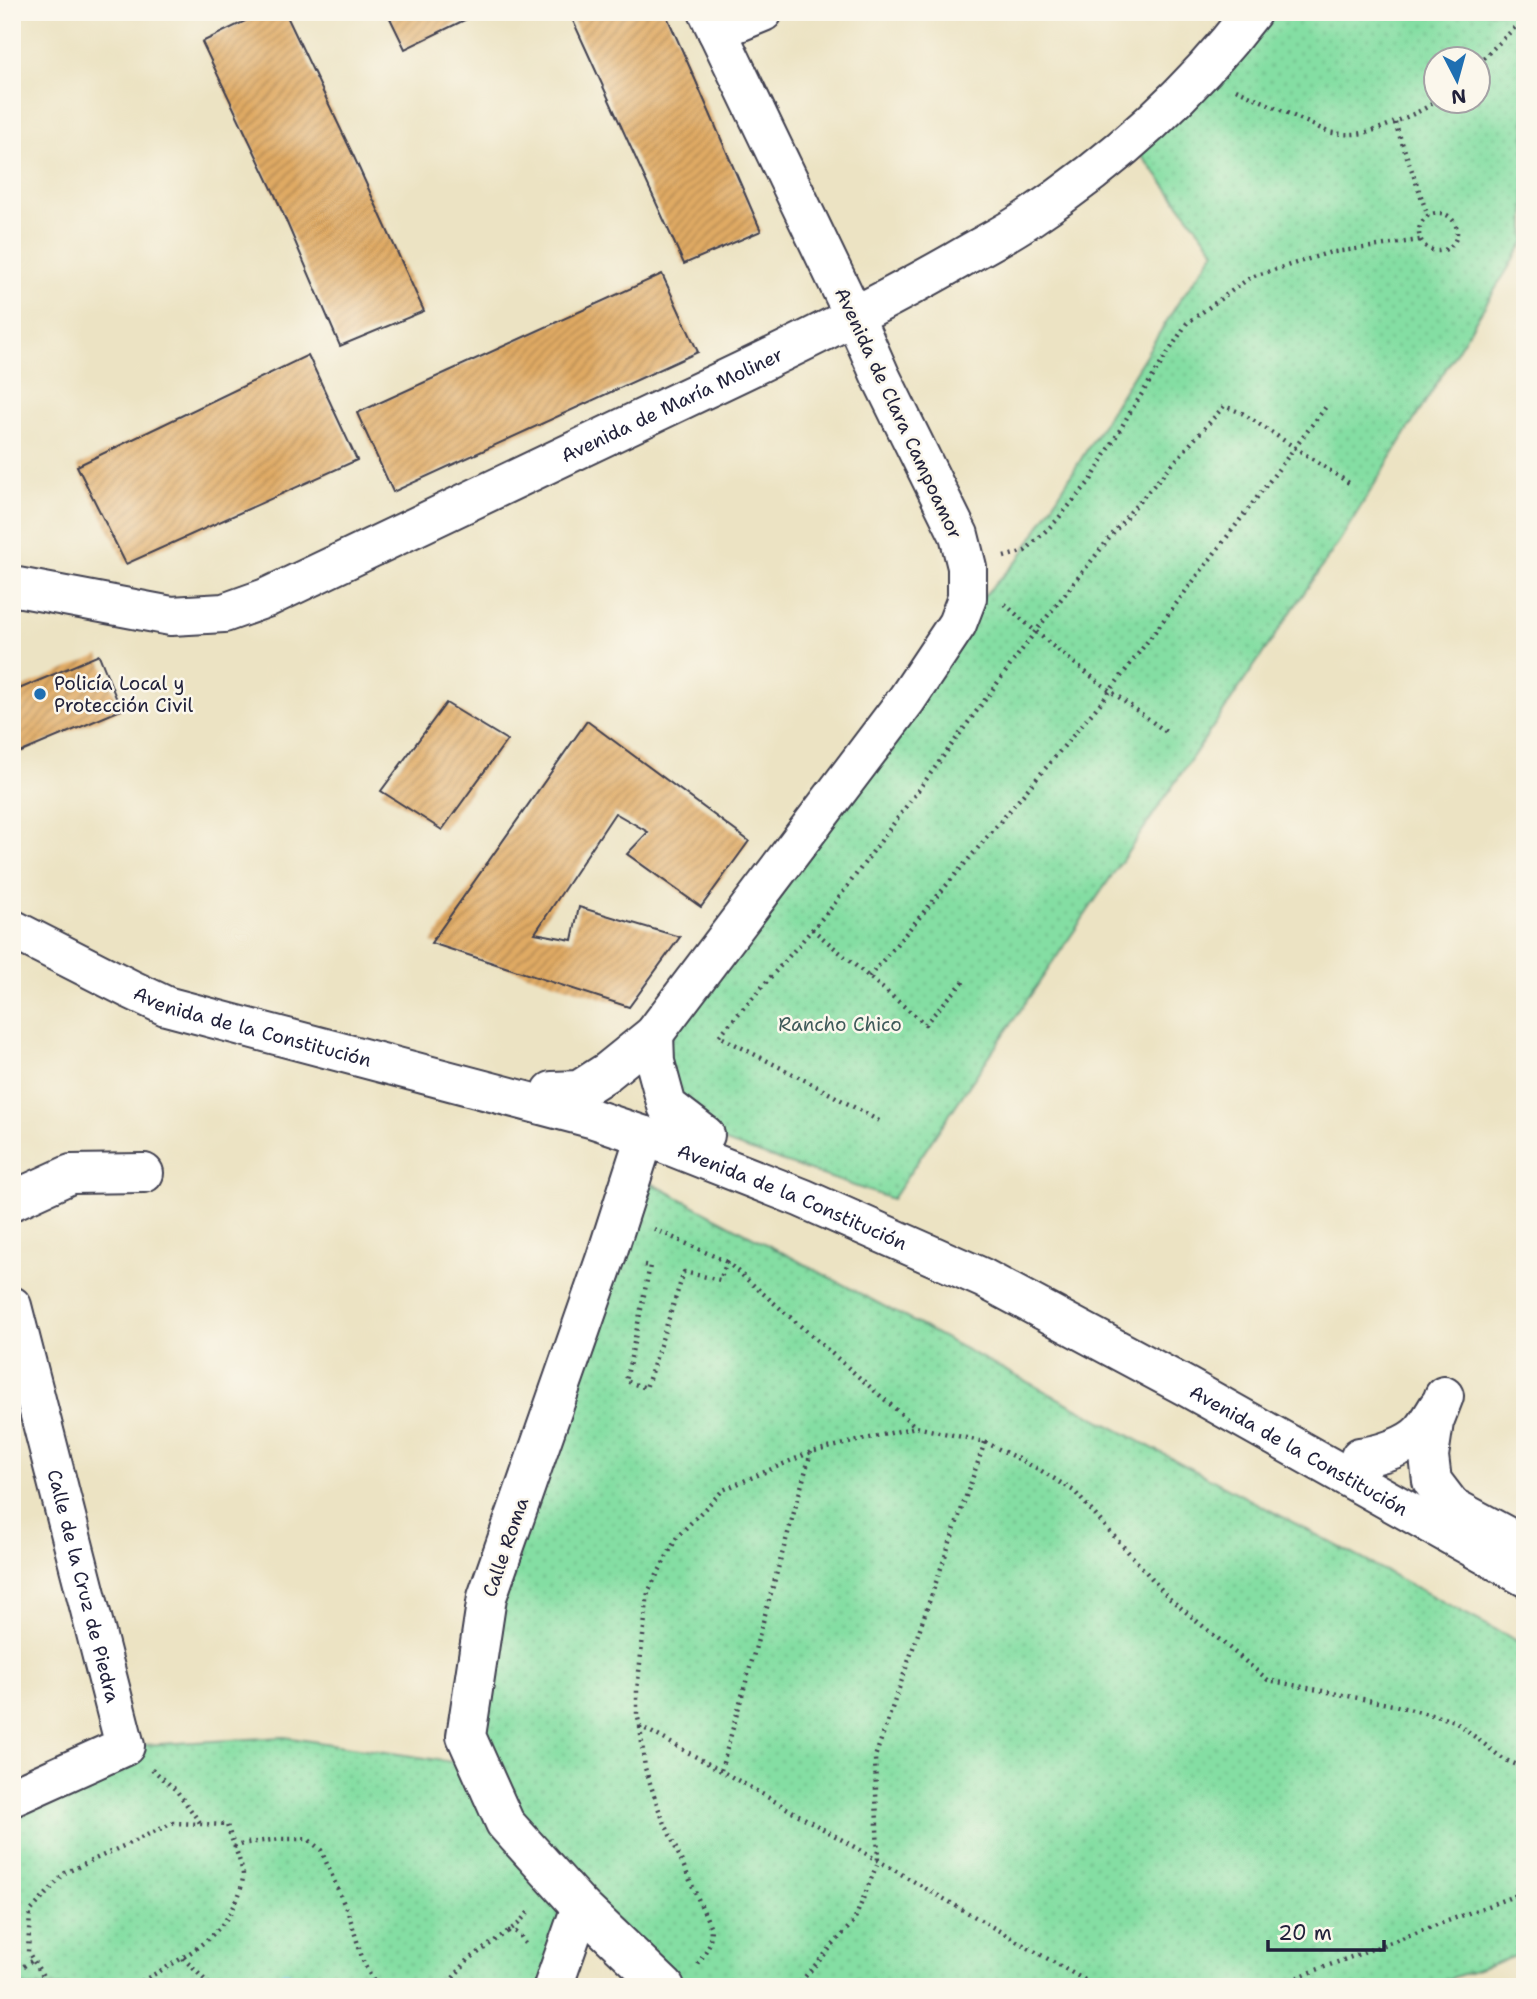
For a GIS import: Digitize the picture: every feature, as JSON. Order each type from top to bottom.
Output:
[{"type":"street","points":[[713,22],[764,12]]},
{"type":"street","name":"Avenida de María Moliner","points":[[12,586],[171,616],[225,612],[266,598],[755,365],[906,289],[1024,222],[1130,143],[1232,38],[1252,12]]},
{"type":"street","name":"Avenida de Clara Campoamor","points":[[552,1091],[579,1090],[607,1072],[654,1034],[907,699],[957,624],[967,598],[967,567],[960,535],[880,375],[713,22]]},
{"type":"street","name":"Avenida de la Constitución","points":[[12,929],[166,1006],[594,1119],[645,1136],[802,1198],[983,1278],[1187,1387],[1525,1577]]},
{"type":"street","points":[[130,989],[223,995],[705,1135],[1071,1298],[1525,1546]]},
{"type":"street","points":[[654,1034],[655,1062],[667,1107],[705,1135]]},
{"type":"street","name":"Calle Roma","points":[[645,1136],[606,1257],[487,1597],[466,1736],[505,1822],[582,1907],[678,1981]]},
{"type":"street","points":[[12,1201],[71,1174],[144,1173]]},
{"type":"street","name":"Calle de la Cruz de Piedra","points":[[12,1306],[125,1746]]},
{"type":"street","points":[[1360,1457],[1374,1456],[1399,1447],[1421,1433],[1444,1396],[1434,1422],[1430,1456],[1432,1481],[1451,1506]]},
{"type":"street","points":[[12,1797],[125,1746]]},
{"type":"street","points":[[553,1987],[582,1907]]},
{"type":"path","points":[[1492,50],[1525,18]]},
{"type":"path","points":[[1201,71],[1273,108],[1340,135],[1366,133],[1422,110]]},
{"type":"path","points":[[1395,123],[1428,216]]},
{"type":"path","points":[[1434,213],[1447,215],[1456,225],[1456,237],[1448,248],[1436,251],[1429,249],[1420,240],[1420,224],[1434,213]]},
{"type":"path","points":[[967,567],[1025,551],[1056,521],[1091,480],[1187,323],[1251,277],[1328,253],[1420,240]]},
{"type":"path","points":[[869,977],[1110,690],[1328,404]]},
{"type":"path","points":[[878,1121],[719,1037],[832,906],[1035,632],[1131,511],[1224,406],[1242,413],[1349,483]]},
{"type":"path","points":[[967,567],[1035,632],[1169,734]]},
{"type":"path","points":[[812,929],[925,1024],[965,980]]},
{"type":"path","points":[[620,1213],[727,1262],[916,1427]]},
{"type":"path","points":[[606,1257],[650,1266],[626,1381],[646,1388],[684,1272],[720,1280],[727,1262]]},
{"type":"path","points":[[678,1981],[710,1944],[711,1928],[659,1810],[645,1769],[636,1690],[648,1592],[677,1538],[723,1490],[811,1452],[916,1427],[985,1442],[1074,1490],[1169,1598],[1268,1680],[1392,1705],[1455,1721],[1503,1759],[1525,1768]]},
{"type":"path","points":[[796,1987],[854,1921],[878,1862],[875,1757],[985,1442]]},
{"type":"path","points":[[721,1770],[811,1452]]},
{"type":"path","points":[[640,1726],[1097,1987]]},
{"type":"path","points":[[125,1746],[176,1790],[201,1824]]},
{"type":"path","points":[[50,1987],[28,1952],[30,1912],[65,1873],[173,1823],[227,1825],[244,1874],[233,1908],[206,1942],[131,1987]]},
{"type":"path","points":[[234,1847],[281,1839],[308,1839],[321,1850],[350,1917],[365,1964],[377,1987]]},
{"type":"path","points":[[1271,1987],[1525,1892]]},
{"type":"path","points":[[443,1987],[468,1960],[504,1932],[521,1934],[525,1944],[523,1952]]},
{"type":"path","points":[[183,1958],[212,1987]]},
{"type":"path","points":[[12,1974],[33,1960]]},
{"type":"green space","name":"Rancho Chico","points":[[1250,12],[1525,12],[1525,241],[1340,540],[892,1199],[705,1135],[655,1062],[957,624],[1019,559],[1178,303],[1215,251],[1130,143]]},
{"type":"green space","points":[[632,1173],[1525,1645],[1525,1953],[1425,1987],[665,1987],[582,1908],[553,1987],[12,1987],[12,1797],[125,1746],[284,1737],[479,1766],[487,1597]]},
{"type":"building","points":[[264,12],[285,12],[424,311],[340,346],[275,195],[202,42]]},
{"type":"building","points":[[387,12],[481,12],[405,49]]},
{"type":"building","points":[[569,12],[665,12],[761,231],[684,264]]},
{"type":"building","points":[[662,274],[698,352],[393,492],[357,413]]},
{"type":"building","points":[[308,355],[357,460],[126,564],[77,466]]},
{"type":"building","points":[[99,655],[121,710],[12,756],[12,692]]},
{"type":"building","points":[[446,703],[507,740],[442,830],[381,791]]},
{"type":"building","points":[[587,721],[749,841],[701,907],[627,854],[648,832],[615,813],[535,933],[572,940],[579,907],[680,937],[629,1007],[431,943]]},
{"type":"waterway","points":[[285,1977],[303,1984],[322,1979],[323,1987]]},
{"type":"place","name":"Policía Local y Protección Civil","points":[[40,694]]}]
